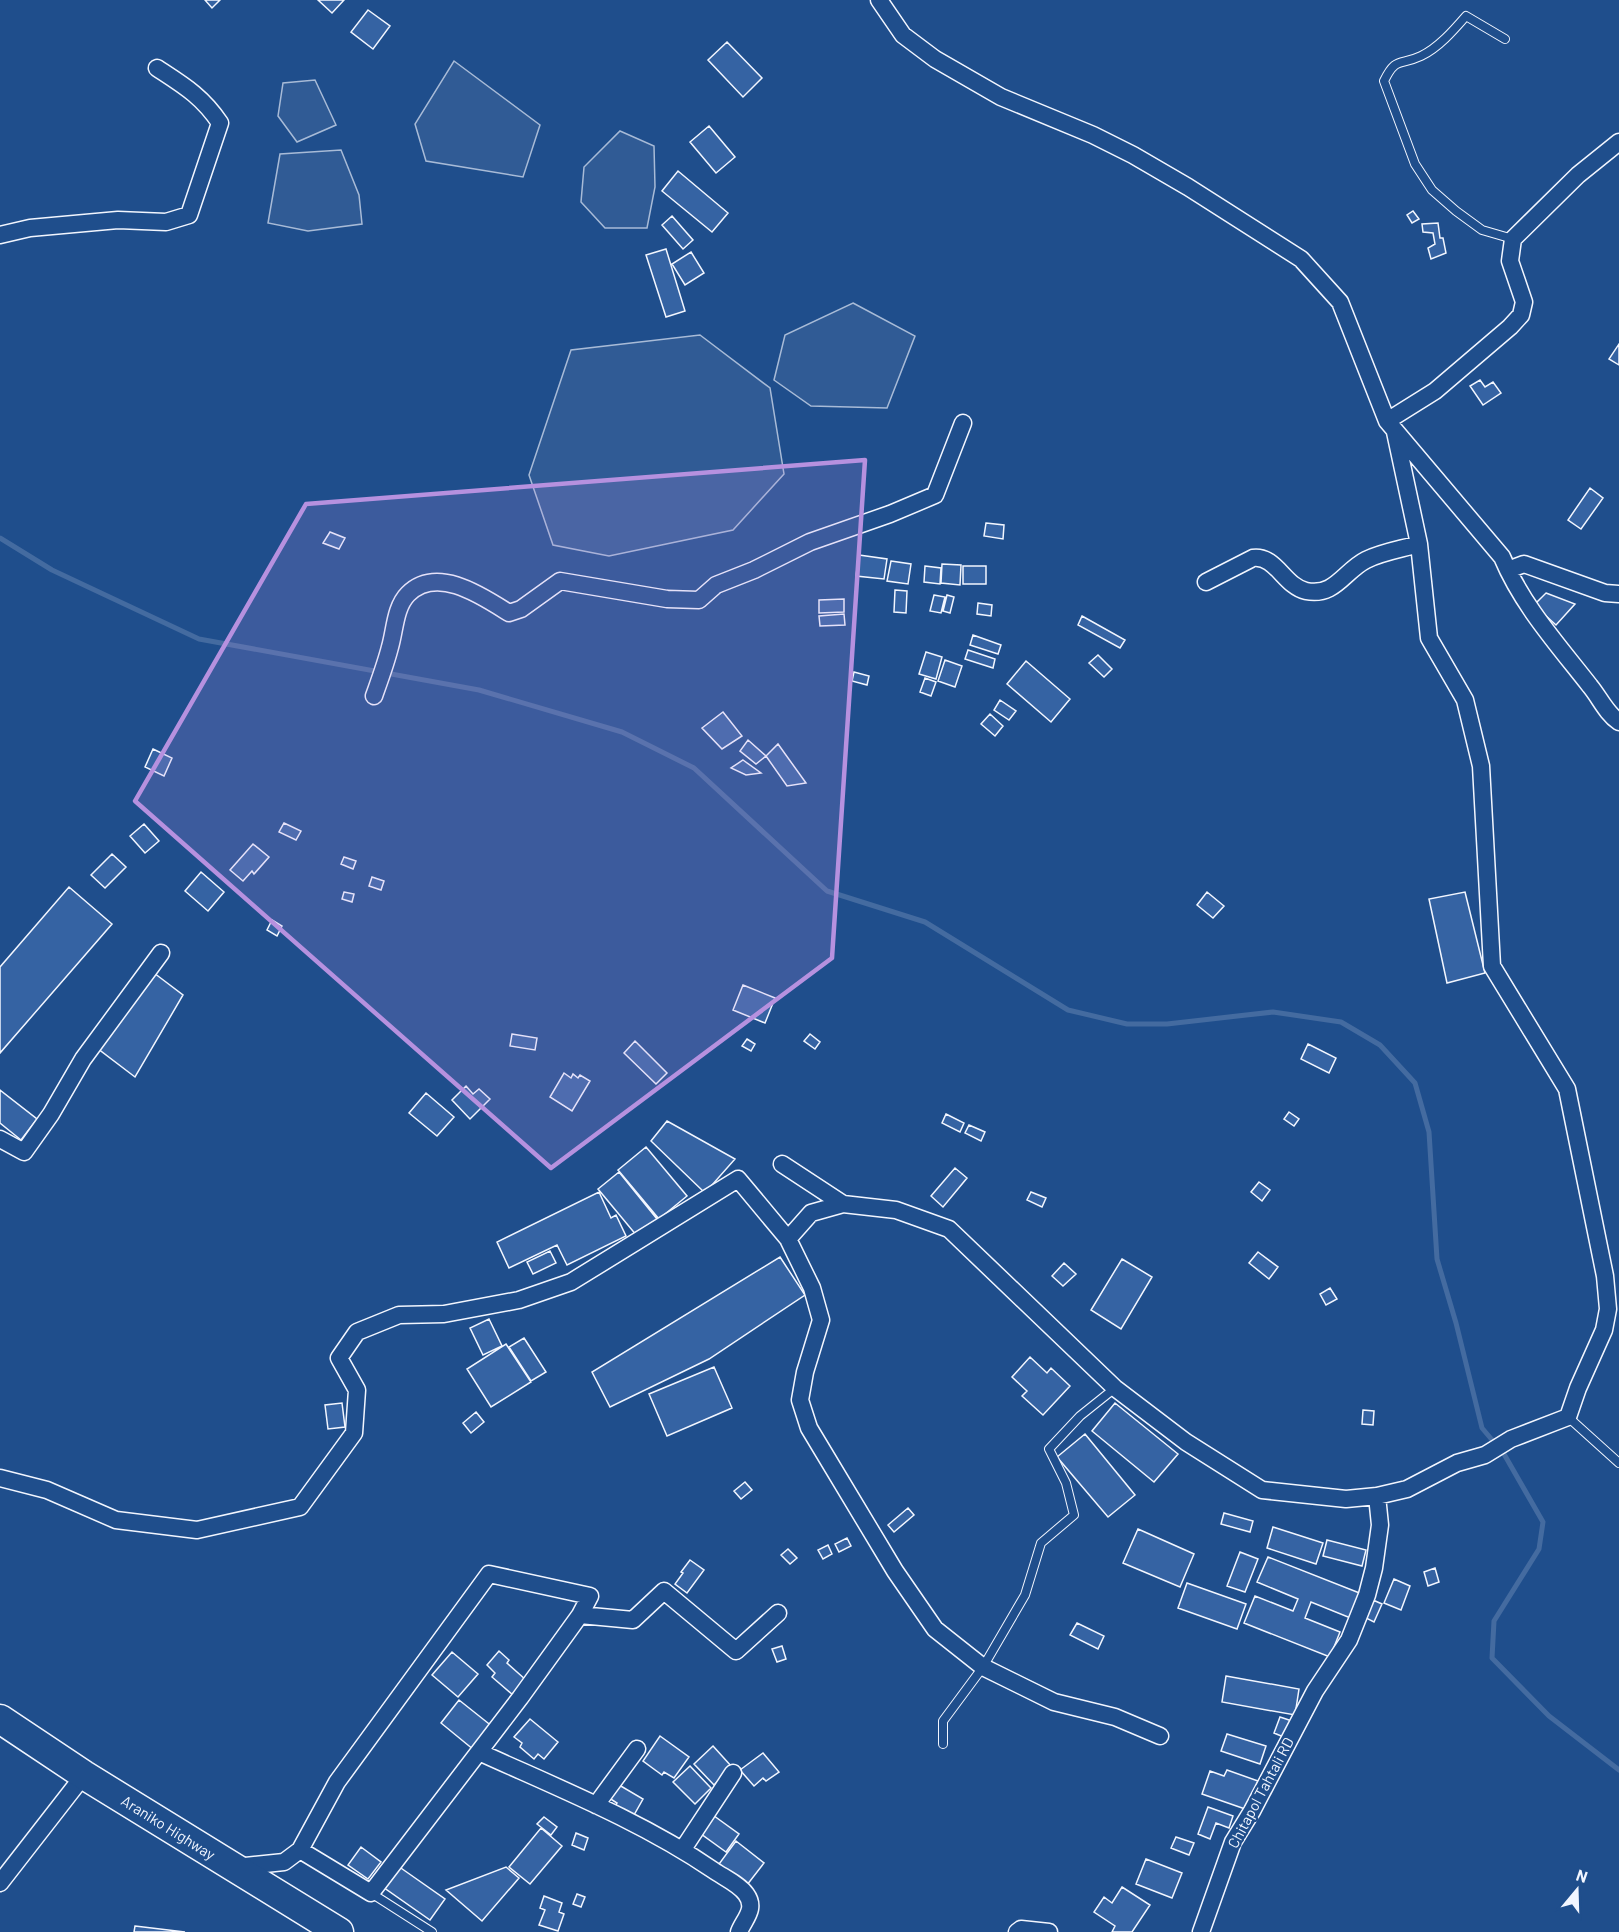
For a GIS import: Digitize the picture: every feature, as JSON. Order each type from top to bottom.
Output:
[{"type":"highway","name":"Araniko Highway","points":[[0,1719],[232,1868],[339,1932]]},
{"type":"street","points":[[788,1239],[811,1213],[843,1204],[896,1210],[949,1229],[1115,1389],[1185,1442],[1262,1490],[1346,1499],[1377,1496],[1407,1489],[1456,1463],[1485,1455],[1511,1440],[1568,1417],[1578,1388],[1604,1330],[1608,1309],[1605,1276],[1567,1089],[1492,966],[1481,766],[1465,700],[1429,638],[1419,544],[1391,426],[1340,302],[1301,259],[1133,154],[1001,97],[935,59],[903,35],[879,0]]},
{"type":"street","points":[[0,235],[30,228],[118,220],[166,222],[189,215],[220,123],[207,104],[190,89],[157,68]]},
{"type":"street","points":[[1391,426],[1510,327],[1521,315],[1524,302],[1510,261],[1513,239],[1578,175],[1619,142]]},
{"type":"street","points":[[374,696],[390,647],[397,614],[407,595],[427,582],[453,584],[486,598],[509,613],[522,609],[560,582],[668,599],[699,600],[716,585],[754,570],[810,542],[890,514],[935,495],[963,423]]},
{"type":"street","points":[[1391,426],[1502,556],[1530,609],[1612,717],[1619,722]]},
{"type":"street","points":[[1206,582],[1253,558],[1261,557],[1270,562],[1294,586],[1306,591],[1329,590],[1363,561],[1419,544]]},
{"type":"street","points":[[1508,570],[1524,564],[1605,593],[1619,594]]},
{"type":"street","points":[[0,1139],[24,1152],[51,1114],[83,1059],[161,953]]},
{"type":"street","points":[[782,1164],[843,1204]]},
{"type":"street","points":[[0,1478],[47,1490],[116,1520],[197,1530],[300,1507],[354,1433],[357,1390],[339,1358],[357,1332],[399,1315],[444,1314],[519,1300],[571,1282],[738,1179],[788,1239],[812,1288],[821,1320],[805,1372],[800,1400],[809,1428],[895,1570],[935,1629],[983,1667],[1054,1702],[1115,1717],[1160,1736]]},
{"type":"street","name":"Chitapol Tahtali RD","points":[[1201,1932],[1233,1842],[1252,1811],[1315,1691],[1349,1640],[1367,1595],[1374,1568],[1380,1525],[1377,1496]]},
{"type":"street","points":[[232,1868],[284,1862],[300,1850],[337,1782],[489,1574],[590,1596],[580,1615],[479,1752],[371,1893],[300,1850]]},
{"type":"street","points":[[580,1615],[633,1620],[664,1591],[736,1651],[778,1613]]},
{"type":"street","points":[[596,1805],[637,1749]]},
{"type":"street","points":[[479,1752],[596,1805],[683,1849],[747,1895],[751,1905],[749,1916],[739,1932]]},
{"type":"street","points":[[683,1849],[733,1773]]},
{"type":"street","points":[[0,1883],[84,1775]]},
{"type":"street","points":[[1017,1932],[1021,1929],[1049,1932]]},
{"type":"lane","points":[[1505,39],[1466,16],[1450,35],[1421,56],[1400,62],[1390,68],[1384,81],[1415,164],[1432,190],[1482,230],[1513,239]]},
{"type":"lane","points":[[943,1744],[943,1721],[983,1667],[1025,1595],[1041,1544],[1074,1515],[1066,1483],[1049,1449],[1080,1416],[1115,1389]]},
{"type":"lane","points":[[1568,1417],[1619,1463]]},
{"type":"lane","points":[[371,1893],[432,1932]]},
{"type":"highlighted area","points":[[865,460],[832,958],[551,1168],[135,801],[306,504]]},
{"type":"shaded area","points":[[454,61],[540,125],[523,177],[426,161],[415,124]]},
{"type":"shaded area","points":[[315,80],[336,125],[297,142],[278,116],[283,83]]},
{"type":"shaded area","points":[[620,131],[654,146],[655,187],[647,228],[605,228],[581,202],[584,167]]},
{"type":"shaded area","points":[[341,150],[359,195],[362,224],[308,231],[268,223],[280,154]]},
{"type":"shaded area","points":[[853,303],[915,336],[887,408],[811,406],[774,380],[785,335]]},
{"type":"shaded area","points":[[700,335],[770,388],[784,474],[733,530],[609,556],[553,545],[529,475],[571,350]]},
{"type":"building","points":[[205,0],[220,0],[212,8]]},
{"type":"building","points":[[318,0],[344,0],[332,13]]},
{"type":"building","points":[[368,10],[390,26],[373,49],[351,32]]},
{"type":"building","points":[[727,42],[762,78],[743,97],[708,60]]},
{"type":"building","points":[[709,126],[735,157],[716,173],[690,142]]},
{"type":"building","points":[[678,171],[728,213],[712,232],[662,191]]},
{"type":"building","points":[[1413,211],[1419,219],[1412,223],[1407,215]]},
{"type":"building","points":[[672,216],[693,240],[683,249],[662,225]]},
{"type":"building","points":[[1438,223],[1440,238],[1443,238],[1446,253],[1431,259],[1428,248],[1435,244],[1433,233],[1423,232],[1422,224]]},
{"type":"building","points":[[666,249],[685,311],[666,317],[646,255]]},
{"type":"building","points":[[691,252],[704,273],[685,285],[672,264]]},
{"type":"building","points":[[1619,344],[1619,365],[1609,359]]},
{"type":"building","points":[[1480,380],[1485,387],[1493,382],[1501,393],[1483,405],[1470,386]]},
{"type":"building","points":[[1590,488],[1603,498],[1581,529],[1568,520]]},
{"type":"building","points":[[986,523],[1004,525],[1003,539],[984,536]]},
{"type":"building","points":[[330,532],[345,538],[339,549],[323,543]]},
{"type":"building","points":[[859,555],[887,559],[884,579],[856,576]]},
{"type":"building","points":[[891,561],[911,564],[908,584],[887,581]]},
{"type":"building","points":[[942,564],[961,565],[960,585],[941,583]]},
{"type":"building","points":[[925,566],[941,568],[940,584],[924,582]]},
{"type":"building","points":[[963,566],[986,566],[986,584],[963,584]]},
{"type":"building","points":[[895,590],[907,591],[906,613],[894,612]]},
{"type":"building","points":[[1546,593],[1575,604],[1556,625],[1534,605]]},
{"type":"building","points":[[934,595],[945,597],[941,613],[930,611]]},
{"type":"building","points":[[947,595],[954,597],[950,613],[943,611]]},
{"type":"building","points":[[844,599],[844,612],[819,613],[819,600]]},
{"type":"building","points":[[978,603],[992,605],[991,616],[977,614]]},
{"type":"building","points":[[844,614],[845,625],[820,626],[819,616]]},
{"type":"building","points":[[1082,616],[1125,640],[1120,648],[1078,625]]},
{"type":"building","points":[[973,635],[1001,645],[998,654],[970,645]]},
{"type":"building","points":[[968,650],[995,659],[993,668],[965,659]]},
{"type":"building","points":[[926,652],[942,657],[936,679],[919,674]]},
{"type":"building","points":[[1098,655],[1112,669],[1104,677],[1089,663]]},
{"type":"building","points":[[945,660],[962,666],[955,687],[938,681]]},
{"type":"building","points":[[1026,661],[1070,699],[1051,722],[1007,684]]},
{"type":"building","points":[[854,672],[869,676],[867,685],[852,681]]},
{"type":"building","points":[[925,678],[936,682],[931,696],[920,692]]},
{"type":"building","points":[[1000,700],[1016,711],[1009,720],[994,710]]},
{"type":"building","points":[[723,712],[742,736],[722,749],[702,728]]},
{"type":"building","points":[[990,714],[1003,726],[995,736],[981,724]]},
{"type":"building","points":[[748,740],[766,756],[756,764],[740,751]]},
{"type":"building","points":[[778,744],[806,783],[787,786],[766,756]]},
{"type":"building","points":[[153,749],[172,758],[164,776],[145,767]]},
{"type":"building","points":[[743,760],[761,773],[746,775],[731,768]]},
{"type":"building","points":[[284,823],[301,831],[296,840],[279,832]]},
{"type":"building","points":[[144,824],[159,841],[145,853],[130,836]]},
{"type":"building","points":[[253,844],[269,857],[254,874],[252,871],[243,881],[230,870]]},
{"type":"building","points":[[112,854],[126,867],[105,888],[91,875]]},
{"type":"building","points":[[344,857],[356,861],[353,869],[341,864]]},
{"type":"building","points":[[201,872],[224,892],[208,911],[185,891]]},
{"type":"building","points":[[372,877],[384,881],[381,890],[369,886]]},
{"type":"building","points":[[69,887],[112,924],[0,1053],[0,967]]},
{"type":"building","points":[[344,892],[354,894],[352,902],[342,899]]},
{"type":"building","points":[[1207,892],[1224,906],[1213,918],[1197,905]]},
{"type":"building","points":[[1465,892],[1485,973],[1447,983],[1429,899]]},
{"type":"building","points":[[272,920],[282,926],[277,936],[267,930]]},
{"type":"building","points":[[154,973],[183,995],[135,1077],[97,1048]]},
{"type":"building","points":[[743,985],[775,998],[765,1023],[733,1010]]},
{"type":"building","points":[[512,1034],[537,1038],[535,1050],[510,1046]]},
{"type":"building","points":[[810,1034],[820,1042],[815,1049],[804,1041]]},
{"type":"building","points":[[747,1039],[755,1044],[751,1051],[742,1046]]},
{"type":"building","points":[[635,1041],[667,1073],[656,1084],[624,1053]]},
{"type":"building","points":[[1308,1044],[1336,1058],[1329,1073],[1301,1059]]},
{"type":"building","points":[[564,1073],[571,1078],[573,1074],[578,1078],[580,1075],[590,1081],[572,1111],[550,1097]]},
{"type":"building","points":[[466,1086],[473,1094],[479,1089],[490,1099],[470,1119],[452,1100]]},
{"type":"building","points":[[0,1090],[37,1119],[21,1140],[0,1123]]},
{"type":"building","points":[[426,1093],[454,1117],[437,1136],[409,1113]]},
{"type":"building","points":[[1289,1112],[1299,1119],[1294,1126],[1284,1119]]},
{"type":"building","points":[[946,1114],[964,1123],[960,1132],[942,1123]]},
{"type":"building","points":[[667,1121],[735,1159],[705,1193],[651,1141]]},
{"type":"building","points":[[969,1125],[985,1132],[981,1141],[965,1133]]},
{"type":"building","points":[[646,1147],[687,1196],[659,1219],[618,1170]]},
{"type":"building","points":[[955,1168],[967,1178],[943,1207],[931,1196]]},
{"type":"building","points":[[619,1172],[657,1219],[637,1236],[598,1189]]},
{"type":"building","points":[[1259,1182],[1270,1190],[1262,1201],[1251,1192]]},
{"type":"building","points":[[599,1192],[611,1218],[616,1215],[626,1236],[567,1265],[557,1245],[509,1268],[497,1242]]},
{"type":"building","points":[[1031,1192],[1046,1198],[1042,1207],[1027,1200]]},
{"type":"building","points":[[550,1251],[556,1263],[533,1274],[527,1262]]},
{"type":"building","points":[[1258,1252],[1278,1267],[1269,1279],[1249,1263]]},
{"type":"building","points":[[780,1257],[805,1295],[709,1359],[610,1407],[592,1372]]},
{"type":"building","points":[[1122,1259],[1152,1277],[1121,1329],[1091,1310]]},
{"type":"building","points":[[1064,1263],[1076,1274],[1063,1286],[1052,1276]]},
{"type":"building","points":[[1330,1288],[1337,1299],[1326,1305],[1320,1294]]},
{"type":"building","points":[[489,1319],[502,1346],[483,1355],[470,1328]]},
{"type":"building","points":[[524,1338],[546,1372],[531,1381],[509,1347]]},
{"type":"building","points":[[506,1344],[531,1382],[491,1407],[467,1369]]},
{"type":"building","points":[[1030,1357],[1047,1373],[1051,1368],[1070,1386],[1043,1415],[1022,1396],[1027,1391],[1012,1377]]},
{"type":"building","points":[[714,1367],[732,1408],[667,1436],[649,1394]]},
{"type":"building","points":[[342,1403],[345,1427],[328,1429],[325,1405]]},
{"type":"building","points":[[1115,1403],[1178,1454],[1154,1482],[1092,1431]]},
{"type":"building","points":[[1363,1410],[1374,1411],[1373,1425],[1362,1424]]},
{"type":"building","points":[[476,1412],[484,1422],[471,1433],[463,1423]]},
{"type":"building","points":[[1085,1434],[1135,1495],[1108,1517],[1057,1457]]},
{"type":"building","points":[[745,1482],[752,1490],[741,1499],[734,1491]]},
{"type":"building","points":[[908,1508],[914,1515],[894,1532],[888,1525]]},
{"type":"building","points":[[1224,1513],[1253,1521],[1250,1532],[1221,1524]]},
{"type":"building","points":[[1273,1527],[1323,1543],[1316,1564],[1267,1548]]},
{"type":"building","points":[[1138,1529],[1194,1554],[1180,1587],[1123,1563]]},
{"type":"building","points":[[847,1538],[851,1546],[839,1552],[835,1544]]},
{"type":"building","points":[[1327,1540],[1366,1550],[1362,1566],[1323,1556]]},
{"type":"building","points":[[828,1545],[832,1554],[823,1559],[818,1550]]},
{"type":"building","points":[[788,1549],[797,1558],[790,1564],[781,1555]]},
{"type":"building","points":[[1240,1552],[1258,1559],[1245,1592],[1227,1586]]},
{"type":"building","points":[[1268,1557],[1362,1594],[1353,1619],[1311,1602],[1305,1618],[1340,1632],[1330,1657],[1244,1623],[1255,1596],[1293,1611],[1298,1599],[1257,1582]]},
{"type":"building","points":[[690,1560],[704,1570],[687,1593],[675,1584]]},
{"type":"building","points":[[1435,1568],[1439,1582],[1428,1586],[1424,1572]]},
{"type":"building","points":[[1394,1579],[1410,1586],[1401,1610],[1384,1603]]},
{"type":"building","points":[[1187,1583],[1246,1604],[1237,1629],[1178,1608]]},
{"type":"building","points":[[1373,1600],[1382,1604],[1374,1622],[1366,1618]]},
{"type":"building","points":[[1077,1623],[1104,1636],[1098,1649],[1070,1635]]},
{"type":"building","points":[[782,1646],[786,1659],[777,1662],[772,1649]]},
{"type":"building","points":[[499,1651],[509,1660],[507,1663],[526,1680],[513,1695],[492,1677],[495,1673],[487,1665]]},
{"type":"building","points":[[452,1652],[478,1674],[458,1697],[432,1675]]},
{"type":"building","points":[[1226,1676],[1299,1689],[1295,1715],[1222,1702]]},
{"type":"building","points":[[459,1700],[493,1727],[474,1750],[441,1723]]},
{"type":"building","points":[[1280,1717],[1292,1721],[1286,1738],[1274,1733]]},
{"type":"building","points":[[530,1719],[558,1742],[544,1759],[538,1754],[534,1759],[520,1747],[522,1743],[514,1737]]},
{"type":"building","points":[[1227,1734],[1266,1746],[1260,1764],[1221,1751]]},
{"type":"building","points":[[660,1736],[689,1757],[674,1778],[664,1772],[662,1775],[643,1761]]},
{"type":"building","points":[[713,1746],[732,1767],[714,1785],[694,1764]]},
{"type":"building","points":[[763,1753],[779,1772],[766,1781],[763,1778],[754,1786],[740,1770]]},
{"type":"building","points":[[690,1766],[711,1788],[695,1804],[673,1782]]},
{"type":"building","points":[[1227,1770],[1258,1781],[1248,1810],[1202,1794],[1210,1771],[1224,1776]]},
{"type":"building","points":[[614,1782],[643,1799],[630,1822],[612,1811],[617,1803],[606,1796]]},
{"type":"building","points":[[1208,1807],[1233,1816],[1229,1828],[1216,1823],[1210,1839],[1198,1834]]},
{"type":"building","points":[[710,1813],[739,1834],[726,1852],[697,1831]]},
{"type":"building","points":[[544,1817],[557,1827],[551,1835],[537,1824]]},
{"type":"building","points":[[541,1828],[562,1846],[530,1884],[509,1867]]},
{"type":"building","points":[[576,1833],[588,1838],[584,1850],[572,1845]]},
{"type":"building","points":[[1176,1837],[1194,1843],[1189,1855],[1171,1848]]},
{"type":"building","points":[[736,1841],[764,1863],[747,1885],[719,1864]]},
{"type":"building","points":[[361,1847],[381,1862],[368,1879],[348,1865]]},
{"type":"building","points":[[1146,1859],[1182,1873],[1172,1898],[1136,1884]]},
{"type":"building","points":[[398,1866],[445,1899],[430,1920],[383,1887]]},
{"type":"building","points":[[506,1867],[519,1878],[482,1921],[446,1890]]},
{"type":"building","points":[[1122,1887],[1150,1905],[1132,1932],[1112,1932],[1115,1926],[1094,1912],[1104,1897],[1112,1903]]},
{"type":"building","points":[[577,1894],[585,1897],[581,1907],[573,1904]]},
{"type":"building","points":[[544,1896],[562,1903],[559,1912],[564,1914],[558,1931],[539,1925],[545,1910],[540,1908]]},
{"type":"building","points":[[135,1926],[185,1932],[134,1932]]},
{"type":"waterway","points":[[0,538],[52,570],[199,639],[479,690],[622,732],[694,768],[827,891],[925,922],[1068,1010],[1127,1024],[1167,1024],[1273,1012],[1341,1022],[1380,1045],[1415,1083],[1429,1132],[1437,1259],[1456,1323],[1482,1428],[1504,1454],[1543,1522],[1539,1549],[1494,1621],[1492,1658],[1549,1716],[1619,1770]]}]
